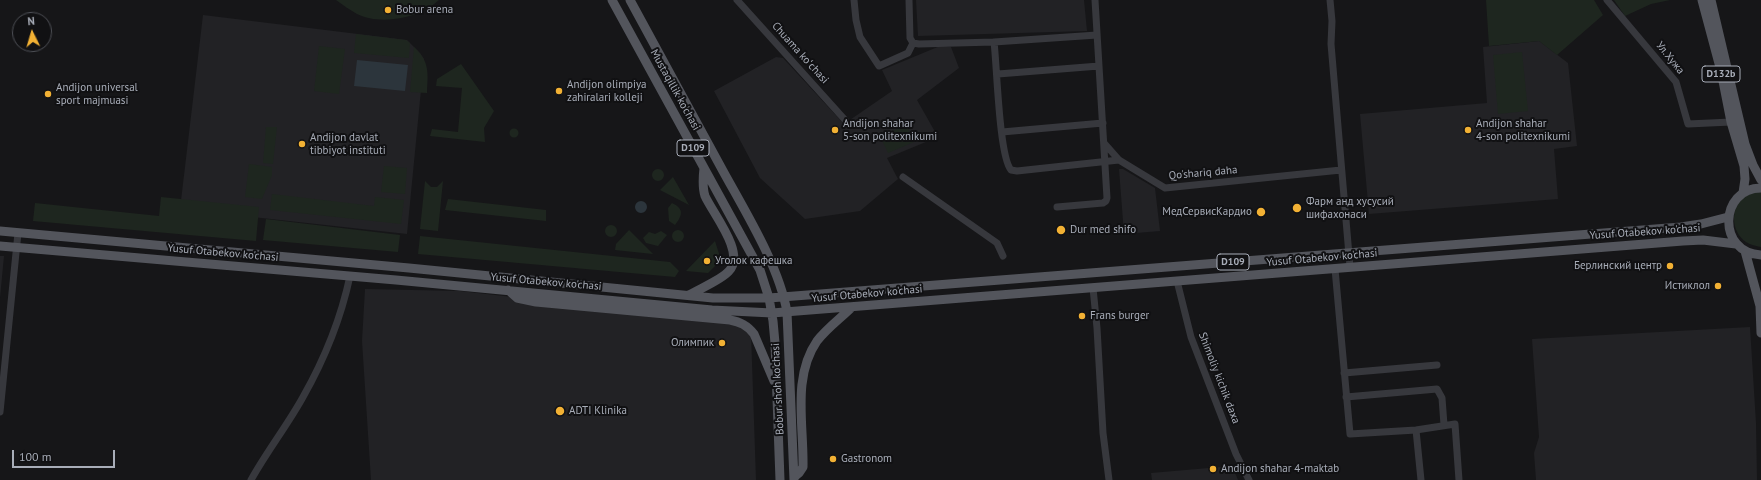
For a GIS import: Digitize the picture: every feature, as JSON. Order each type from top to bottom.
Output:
[{"type":"main road","name":"Mustaqillik ko'chasi","points":[[612,0],[760,270],[769,298]]},
{"type":"main road","name":"Mustaqillik ko'chasi","points":[[630,0],[748,216],[768,257],[784,297]]},
{"type":"main road","name":"D132b","points":[[1702,0],[1745,144],[1753,165],[1761,180]]},
{"type":"main road","name":"D132b","points":[[1711,0],[1724,70],[1731,122],[1744,166],[1745,179],[1743,193]]},
{"type":"main road","points":[[689,295],[728,273],[734,263],[734,253],[730,242],[705,195],[703,177],[704,168]]},
{"type":"main road","points":[[1761,188],[1743,193],[1734,204],[1728,217],[1730,231],[1736,244],[1745,251],[1761,256]]},
{"type":"main road","name":"Yusuf Otabekov ko'chasi","points":[[0,231],[409,268],[713,298],[769,298],[1681,227],[1701,224],[1728,217]]},
{"type":"main road","name":"Yusuf Otabekov ko'chasi","points":[[0,246],[508,290],[712,310],[772,313],[1683,241],[1703,240],[1736,244]]},
{"type":"main road","points":[[1745,251],[1760,306],[1761,333]]},
{"type":"main road","points":[[508,290],[517,298],[536,302],[740,322],[748,327],[754,334],[776,385]]},
{"type":"main road","name":"Bobur shoh ko'chasi","points":[[784,297],[787,312],[794,479]]},
{"type":"main road","name":"Bobur shoh ko'chasi","points":[[769,298],[772,313],[780,480]]},
{"type":"main road","points":[[794,479],[800,473],[802,466],[802,388],[804,370],[818,340],[852,307]]},
{"type":"street","name":"Chuama koʻchasi","points":[[737,0],[846,120]]},
{"type":"street","points":[[854,0],[860,38],[879,66],[908,53],[913,43]]},
{"type":"street","points":[[909,0],[910,38],[913,43]]},
{"type":"street","points":[[1057,207],[1103,203],[1107,198],[1094,0]]},
{"type":"street","points":[[1330,0],[1332,21],[1331,44],[1350,267]]},
{"type":"street","name":"Ул.Хужа","points":[[1607,0],[1676,82],[1688,124],[1731,122]]},
{"type":"street","points":[[913,43],[994,42],[1097,35]]},
{"type":"street","points":[[994,42],[1005,160],[1011,170],[1017,171],[1104,163],[1119,160]]},
{"type":"street","points":[[998,74],[1099,66]]},
{"type":"street","points":[[1002,132],[1103,123]]},
{"type":"street","name":"Qo'shariq daha","points":[[1104,143],[1119,160],[1165,188],[1341,170]]},
{"type":"street","points":[[903,177],[997,243],[1003,256]]},
{"type":"street","points":[[0,412],[18,233]]},
{"type":"street","points":[[1335,269],[1350,434],[1416,430],[1455,424],[1459,480]]},
{"type":"street","points":[[252,480],[303,397],[333,332],[350,276]]},
{"type":"street","name":"Shimoliy kichik daxa","points":[[1177,281],[1191,337],[1236,454],[1248,480]]},
{"type":"street","points":[[1093,288],[1097,328],[1103,433],[1109,480]]},
{"type":"street","points":[[1344,373],[1438,365]]},
{"type":"street","points":[[1346,397],[1437,389],[1442,398],[1444,425]]},
{"type":"street","points":[[1416,430],[1421,480]]},
{"type":"shaded area","name":"Bobur arena","points":[[336,0],[439,0],[431,6],[411,16],[388,20],[367,18],[357,14]]},
{"type":"shaded area","points":[[916,0],[1084,0],[1087,31],[918,36]]},
{"type":"shaded area","points":[[1486,0],[1594,0],[1603,15],[1557,55],[1539,41],[1489,46]]},
{"type":"shaded area","points":[[1614,0],[1670,0],[1651,4],[1625,16]]},
{"type":"shaded area","name":"Andijon davlat tibbiyot instituti","points":[[203,15],[407,40],[420,53],[424,59],[407,234],[180,209]]},
{"type":"shaded area","points":[[356,34],[406,40],[410,43],[409,58],[354,53]]},
{"type":"shaded area","name":"Andijon shahar 4-son politexnikumi","points":[[1539,41],[1568,63],[1577,146],[1554,149],[1558,199],[1369,214],[1360,114],[1487,103],[1483,47]]},
{"type":"shaded area","points":[[319,46],[345,49],[339,94],[314,91]]},
{"type":"shaded area","name":"Andijon shahar 5-son politexnikumi","points":[[940,46],[951,47],[959,68],[917,100],[938,137],[887,158],[898,179],[860,211],[805,219],[760,178],[714,91],[776,57],[783,58],[844,124],[892,91],[882,70]]},
{"type":"shaded area","points":[[414,47],[423,58],[427,68],[427,93],[410,92]]},
{"type":"shaded area","points":[[1522,52],[1528,111],[1498,114],[1493,55]]},
{"type":"shaded area","points":[[357,60],[408,65],[405,91],[354,86]]},
{"type":"shaded area","points":[[461,64],[494,111],[484,128],[485,142],[430,136],[432,129],[458,132],[462,88],[436,86],[437,79]]},
{"type":"shaded area","points":[[907,125],[914,142],[888,153],[880,136]]},
{"type":"shaded area","points":[[266,127],[277,127],[273,164],[263,163]]},
{"type":"shaded area","points":[[514,128],[519,133],[514,138],[509,133]]},
{"type":"shaded area","points":[[249,164],[272,167],[272,175],[262,199],[245,197]]},
{"type":"shaded area","points":[[384,166],[407,168],[405,194],[381,192]]},
{"type":"shaded area","points":[[656,169],[660,169],[664,175],[660,181],[656,181],[652,177],[652,173]]},
{"type":"shaded area","points":[[1119,169],[1123,169],[1155,188],[1160,231],[1124,234]]},
{"type":"shaded area","points":[[673,177],[689,205],[660,190]]},
{"type":"shaded area","points":[[425,181],[431,187],[437,187],[443,181],[438,231],[420,229]]},
{"type":"shaded area","points":[[1761,191],[1761,247],[1748,243],[1741,238],[1737,232],[1734,219],[1737,206],[1741,200],[1748,195]]},
{"type":"shaded area","points":[[272,194],[374,206],[375,197],[404,200],[401,224],[270,210]]},
{"type":"shaded area","points":[[161,197],[259,207],[256,241],[33,221],[35,203],[159,216]]},
{"type":"shaded area","points":[[448,199],[546,210],[546,221],[445,210]]},
{"type":"shaded area","points":[[639,201],[643,201],[647,207],[643,213],[639,213],[635,209],[635,205]]},
{"type":"shaded area","points":[[672,203],[681,210],[681,216],[675,225],[669,221],[668,208]]},
{"type":"shaded area","points":[[266,219],[400,235],[398,252],[263,240]]},
{"type":"shaded area","points":[[609,225],[613,225],[617,231],[613,237],[609,237],[605,233],[605,229]]},
{"type":"shaded area","points":[[629,230],[653,254],[615,250],[616,244]]},
{"type":"shaded area","points":[[676,230],[680,230],[684,236],[680,242],[676,242],[672,238],[672,234]]},
{"type":"shaded area","points":[[661,231],[667,235],[658,246],[646,243],[643,238],[649,232],[655,234]]},
{"type":"shaded area","points":[[420,236],[670,262],[679,271],[675,277],[418,254]]},
{"type":"shaded area","points":[[715,241],[721,260],[708,273],[686,271]]},
{"type":"shaded area","points":[[0,256],[4,256],[0,298]]},
{"type":"shaded area","name":"ADTI Klinika","points":[[365,289],[460,291],[732,322],[751,333],[756,480],[371,480],[362,341]]},
{"type":"shaded area","points":[[1750,327],[1756,423],[1757,480],[1536,480],[1534,453],[1539,437],[1532,339]]},
{"type":"shaded area","name":"Andijon shahar 4-maktab","points":[[1232,466],[1238,480],[1152,480],[1151,473]]},
{"type":"place","name":"Bobur arena","points":[[388,10]]},
{"type":"place","name":"Andijon olimpiya zahiralari kolleji","points":[[559,91]]},
{"type":"place","name":"Andijon universal sport majmuasi","points":[[48,94]]},
{"type":"place","name":"Andijon shahar 5-son politexnikumi","points":[[835,130]]},
{"type":"place","name":"Andijon shahar 4-son politexnikumi","points":[[1468,130]]},
{"type":"place","name":"Andijon davlat tibbiyot instituti","points":[[302,144]]},
{"type":"place","name":"Фарм анд хусусий шифахонаси","points":[[1297,208]]},
{"type":"place","name":"МедСервисКардио","points":[[1261,212]]},
{"type":"place","name":"Dur med shifo","points":[[1061,230]]},
{"type":"place","name":"Уголок кафешка","points":[[707,261]]},
{"type":"place","name":"Берлинский центр","points":[[1670,266]]},
{"type":"place","name":"Истиклол","points":[[1718,286]]},
{"type":"place","name":"Frans burger","points":[[1082,316]]},
{"type":"place","name":"Олимпик","points":[[722,343]]},
{"type":"place","name":"ADTI Klinika","points":[[560,411]]},
{"type":"place","name":"Gastronom","points":[[833,459]]},
{"type":"place","name":"Andijon shahar 4-maktab","points":[[1213,469]]}]
